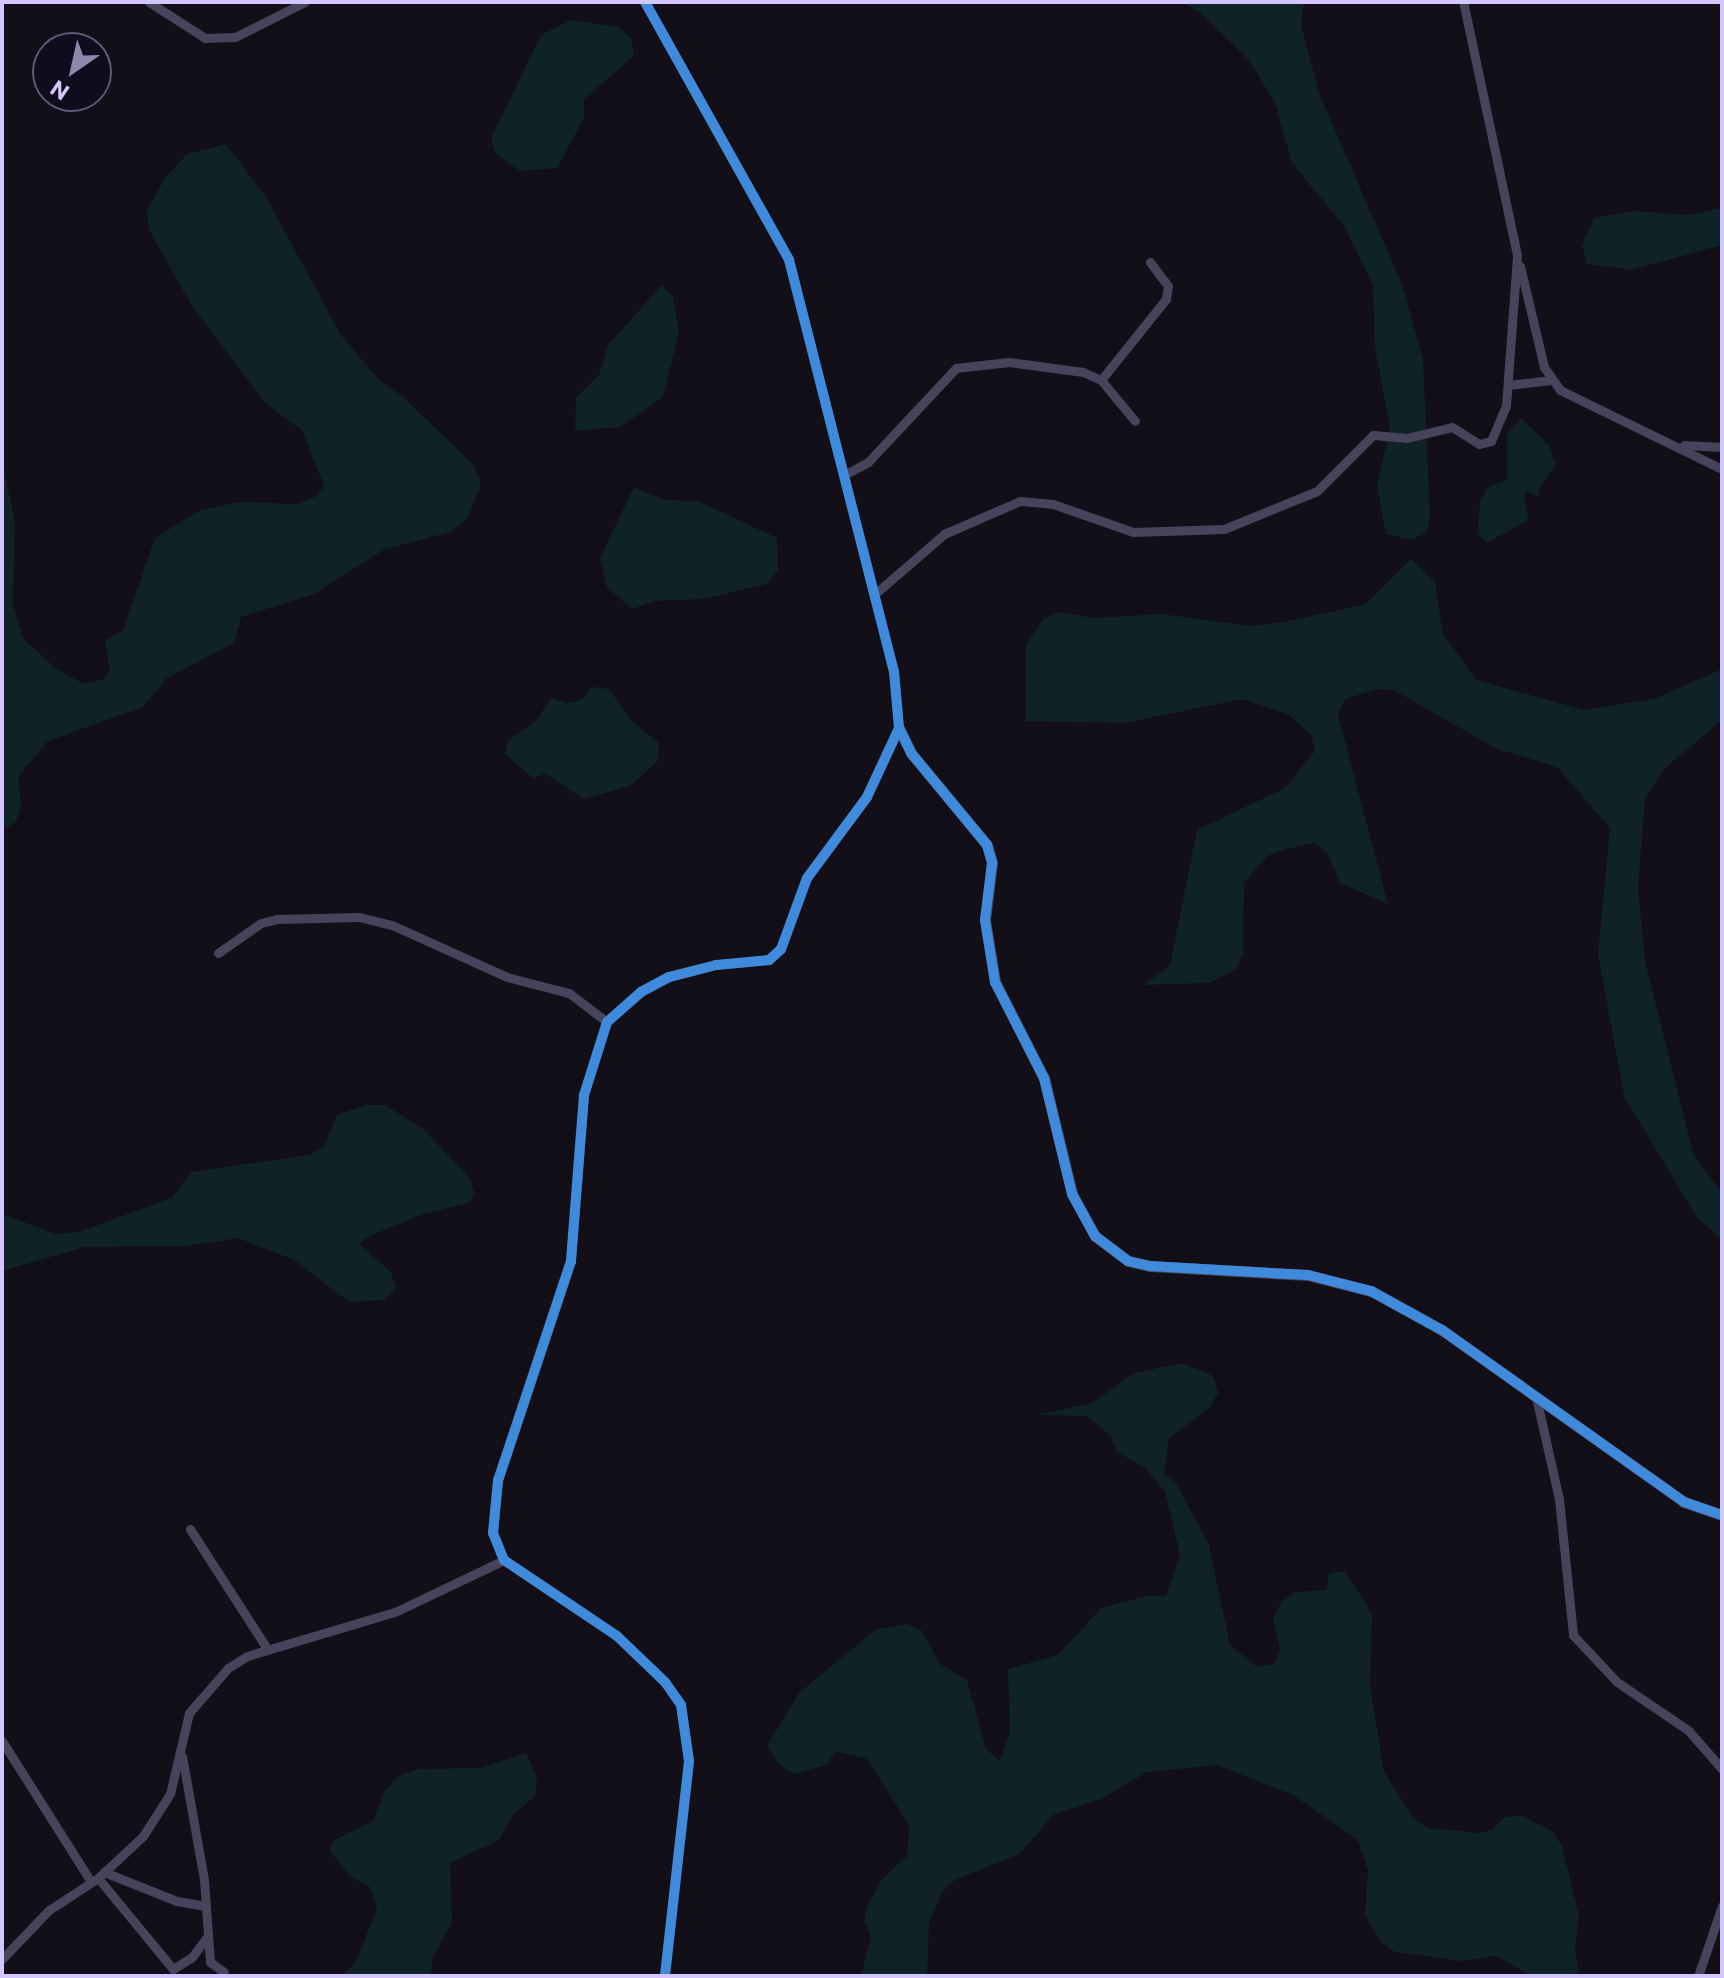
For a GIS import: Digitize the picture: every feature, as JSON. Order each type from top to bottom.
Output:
[{"type":"street","points":[[149,2],[205,38],[235,37],[265,27],[305,2]]},
{"type":"street","points":[[645,2],[779,236],[798,289],[876,593],[894,672],[899,728],[911,753],[987,845],[992,863],[985,920],[995,982],[1044,1078],[1072,1194],[1095,1236],[1128,1261],[1150,1266],[1308,1275],[1371,1291],[1421,1316],[1684,1502],[1722,1515]]},
{"type":"street","points":[[1463,2],[1538,350],[1551,380],[1594,409],[1677,443],[1722,469]]},
{"type":"street","points":[[876,593],[944,534],[1020,501],[1053,504],[1133,532],[1224,529],[1317,491],[1373,435],[1407,438],[1452,427],[1479,444],[1491,441],[1508,385],[1517,255]]},
{"type":"street","points":[[1101,380],[1169,292],[1150,262]]},
{"type":"street","points":[[844,475],[868,462],[956,368],[1009,362],[1054,366],[1101,380],[1135,421]]},
{"type":"street","points":[[1508,385],[1551,380]]},
{"type":"street","points":[[1677,443],[1722,447]]},
{"type":"street","points":[[665,1976],[689,1761],[681,1705],[665,1682],[617,1636],[504,1560],[493,1533],[498,1480],[571,1261],[584,1095],[607,1022],[641,992],[669,977],[716,965],[760,963],[781,949],[807,878],[867,797],[899,728]]},
{"type":"street","points":[[218,953],[261,923],[277,919],[359,917],[392,925],[507,977],[569,993],[607,1022]]},
{"type":"street","points":[[1536,1397],[1559,1499],[1573,1635],[1617,1682],[1688,1730],[1722,1769]]},
{"type":"street","points":[[190,1529],[268,1650]]},
{"type":"street","points":[[2,1959],[49,1910],[98,1877],[159,1813],[182,1753],[189,1713],[208,1685],[247,1656],[395,1612],[504,1560]]},
{"type":"street","points":[[2,1741],[98,1877],[173,1969],[192,1957],[208,1933]]},
{"type":"street","points":[[182,1753],[206,1906],[210,1962],[213,1969],[224,1972]]},
{"type":"street","points":[[98,1877],[177,1901],[206,1906]]},
{"type":"street","points":[[1698,1976],[1722,1906]]},
{"type":"green space","points":[[1182,2],[1304,2],[1301,25],[1319,93],[1403,287],[1423,360],[1430,516],[1427,532],[1412,540],[1386,534],[1377,486],[1390,428],[1375,347],[1373,285],[1344,226],[1292,163],[1275,103],[1249,60],[1201,13]]},
{"type":"green space","points":[[571,20],[619,27],[631,38],[634,56],[584,99],[584,118],[557,168],[520,171],[495,153],[491,138],[541,35]]},
{"type":"green space","points":[[226,144],[266,197],[341,335],[379,380],[403,397],[473,464],[481,484],[467,519],[450,532],[383,550],[314,594],[241,617],[234,643],[167,678],[143,707],[48,741],[18,777],[21,805],[16,822],[2,830],[2,459],[15,523],[13,604],[23,638],[56,669],[84,684],[104,679],[110,671],[105,641],[123,630],[155,538],[200,510],[240,502],[297,504],[316,496],[324,486],[302,430],[266,404],[192,306],[149,230],[147,211],[165,178],[187,154]]},
{"type":"green space","points":[[1722,208],[1722,245],[1631,270],[1587,264],[1582,245],[1594,218],[1635,211],[1689,215]]},
{"type":"green space","points":[[662,285],[673,297],[679,332],[663,397],[620,427],[575,431],[576,398],[599,375],[608,345]]},
{"type":"green space","points":[[1521,418],[1549,445],[1556,465],[1538,489],[1540,497],[1527,491],[1524,495],[1528,520],[1487,543],[1478,533],[1480,501],[1488,487],[1507,480],[1507,433]]},
{"type":"green space","points":[[634,487],[664,500],[698,501],[777,538],[778,570],[767,584],[703,599],[655,601],[632,609],[607,587],[600,558]]},
{"type":"green space","points":[[1411,559],[1435,582],[1443,634],[1476,680],[1584,710],[1654,699],[1722,669],[1722,720],[1663,770],[1645,799],[1638,888],[1645,961],[1693,1153],[1722,1194],[1722,1239],[1698,1219],[1624,1096],[1598,954],[1610,828],[1557,767],[1497,749],[1394,690],[1377,689],[1345,699],[1338,715],[1388,904],[1340,883],[1327,852],[1314,843],[1283,850],[1267,856],[1244,883],[1243,954],[1237,969],[1209,983],[1144,985],[1170,965],[1197,830],[1285,788],[1315,751],[1312,736],[1288,714],[1242,699],[1125,723],[1026,721],[1026,644],[1044,618],[1058,612],[1093,618],[1162,614],[1249,626],[1285,622],[1366,604]]},
{"type":"green space","points":[[592,687],[609,689],[632,721],[659,743],[658,760],[632,785],[584,799],[545,773],[534,779],[505,754],[508,740],[535,722],[551,698],[567,703],[582,700]]},
{"type":"green space","points":[[367,1105],[385,1105],[422,1128],[469,1177],[474,1193],[471,1202],[420,1215],[365,1238],[360,1245],[391,1272],[396,1289],[384,1300],[349,1302],[294,1260],[238,1238],[187,1246],[85,1247],[2,1271],[2,1214],[56,1234],[81,1231],[172,1198],[191,1172],[310,1155],[325,1145],[337,1115]]},
{"type":"green space","points":[[1183,1363],[1213,1376],[1218,1393],[1210,1407],[1169,1439],[1164,1473],[1176,1483],[1209,1545],[1230,1645],[1257,1667],[1274,1664],[1280,1649],[1273,1618],[1281,1603],[1294,1592],[1327,1590],[1329,1573],[1345,1571],[1372,1614],[1370,1685],[1384,1772],[1413,1818],[1428,1828],[1477,1833],[1492,1830],[1503,1818],[1520,1815],[1552,1831],[1562,1846],[1579,1916],[1575,1949],[1579,1976],[1532,1976],[1496,1956],[1462,1961],[1395,1952],[1382,1943],[1365,1916],[1368,1870],[1358,1840],[1293,1795],[1217,1765],[1147,1772],[1101,1799],[1053,1815],[1020,1854],[956,1879],[943,1891],[929,1922],[927,1976],[861,1976],[871,1937],[864,1921],[867,1907],[882,1879],[907,1856],[909,1825],[867,1759],[836,1751],[826,1765],[794,1774],[779,1765],[767,1746],[799,1693],[875,1630],[907,1624],[922,1631],[940,1664],[967,1680],[986,1749],[1000,1761],[1010,1731],[1008,1669],[1058,1655],[1101,1608],[1150,1595],[1166,1597],[1180,1555],[1165,1492],[1144,1467],[1117,1452],[1111,1436],[1087,1416],[1036,1415],[1092,1403],[1134,1373]]},
{"type":"green space","points":[[526,1753],[537,1777],[535,1796],[513,1815],[499,1840],[450,1863],[452,1923],[433,1956],[431,1976],[342,1976],[356,1961],[377,1909],[370,1887],[350,1876],[329,1850],[334,1840],[373,1821],[384,1792],[398,1776],[418,1769],[481,1768]]},
{"type":"cycle path","points":[[645,2],[789,260],[894,672],[899,728],[867,797],[807,878],[781,949],[769,960],[716,965],[669,977],[641,992],[607,1022],[584,1095],[571,1261],[498,1480],[493,1533],[504,1560],[617,1636],[665,1682],[681,1705],[689,1761],[665,1976]]},
{"type":"cycle path","points":[[899,728],[911,753],[987,845],[992,863],[985,920],[995,982],[1044,1078],[1072,1194],[1095,1236],[1128,1261],[1150,1266],[1308,1275],[1371,1291],[1442,1330],[1684,1502],[1722,1515]]}]
